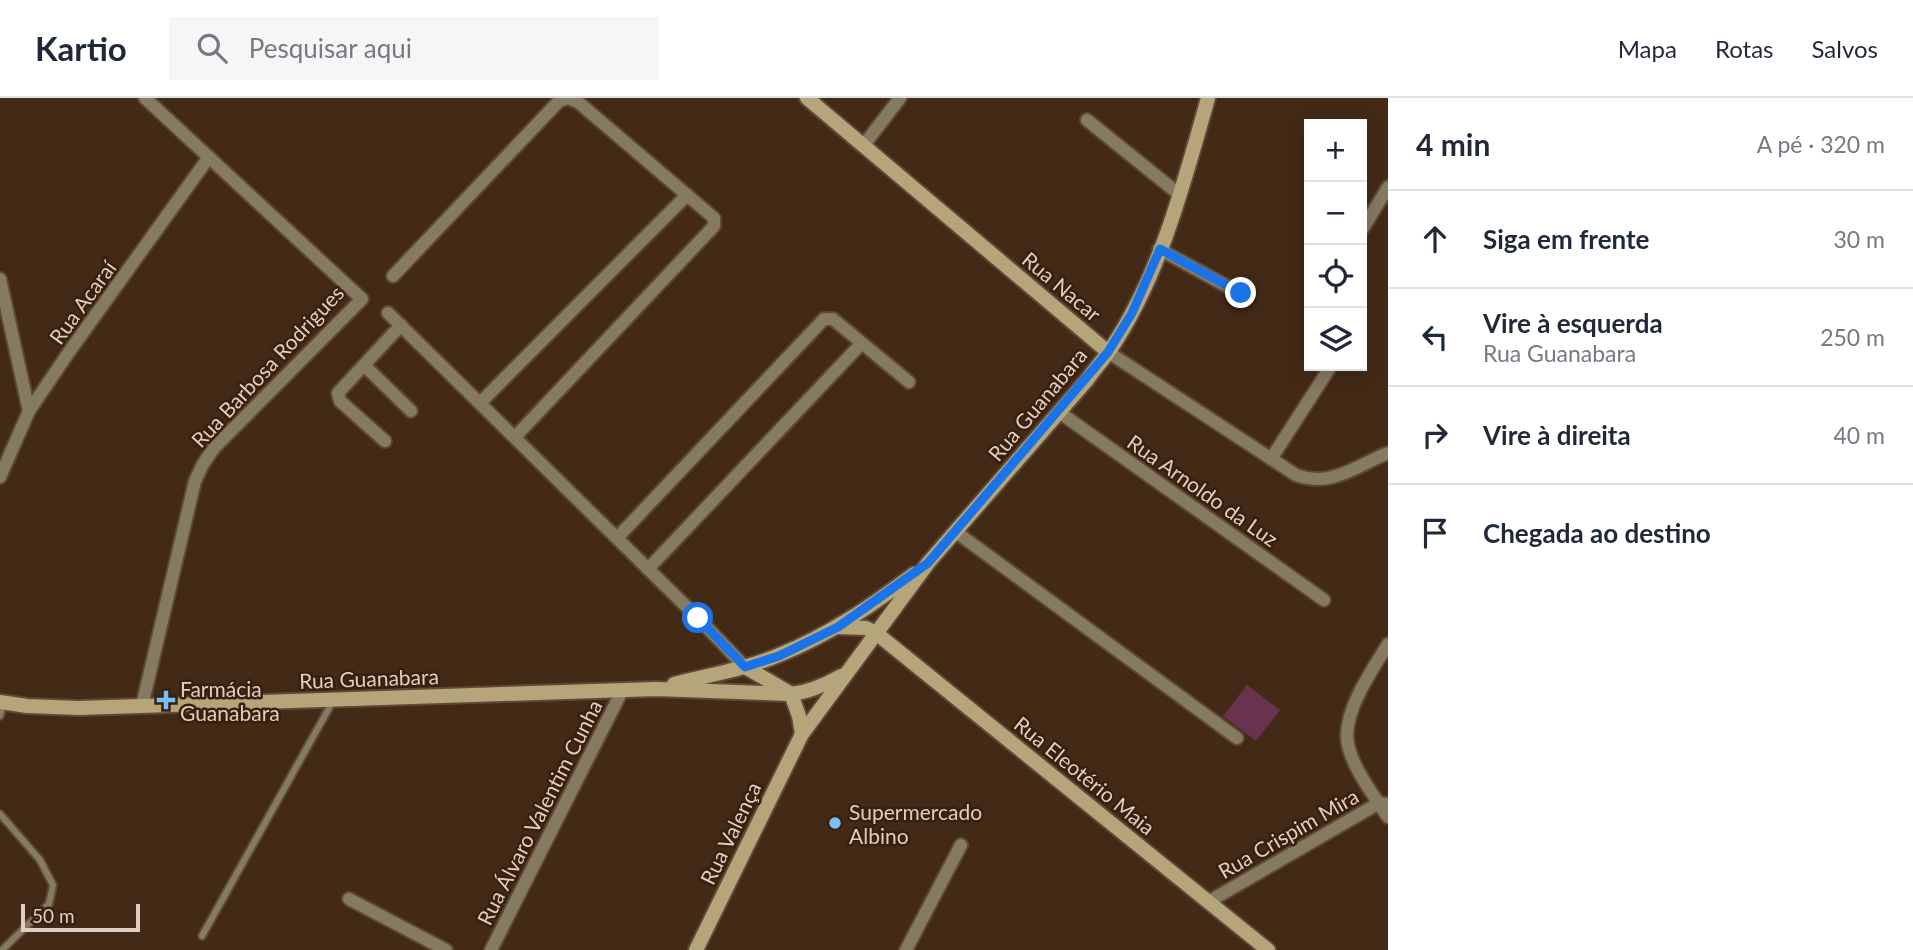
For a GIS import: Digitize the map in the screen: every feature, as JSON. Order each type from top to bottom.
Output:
[{"type":"main road","name":"Rua Nacar","points":[[807,98],[1108,352]]},
{"type":"main road","name":"Rua Guanabara","points":[[1,707],[142,706],[656,688],[791,694],[823,686],[846,673],[928,563],[1108,352],[1132,313],[1160,249],[1180,195],[1208,98]]},
{"type":"main road","name":"Rua Guanabara","points":[[656,688],[779,656],[838,627],[928,563]]},
{"type":"main road","points":[[838,627],[866,628],[876,633]]},
{"type":"main road","points":[[838,627],[856,641],[858,656]]},
{"type":"main road","name":"Rua Eleotério Maia","points":[[876,633],[1268,950]]},
{"type":"main road","points":[[779,656],[775,667],[776,680],[791,694],[802,734]]},
{"type":"main road","points":[[745,667],[791,694]]},
{"type":"main road","name":"Rua Valença","points":[[696,950],[802,734],[846,673]]},
{"type":"street","name":"Rua Barbosa Rodrigues","points":[[142,706],[195,481],[203,464],[214,448],[362,299],[145,98]]},
{"type":"street","points":[[393,276],[559,101],[568,98],[578,102],[714,218],[714,226],[515,437]]},
{"type":"street","points":[[863,146],[900,98]]},
{"type":"street","points":[[1087,120],[1180,195]]},
{"type":"street","name":"Rua Acaraí","points":[[0,477],[29,411],[209,157]]},
{"type":"street","points":[[1367,222],[1388,187]]},
{"type":"street","points":[[480,403],[687,195]]},
{"type":"street","points":[[1160,249],[1241,293]]},
{"type":"street","points":[[0,279],[29,411]]},
{"type":"street","points":[[388,313],[745,667]]},
{"type":"street","points":[[617,538],[824,319],[833,319],[909,382]]},
{"type":"street","points":[[385,440],[340,401],[338,393],[401,325]]},
{"type":"street","points":[[648,569],[861,344]]},
{"type":"street","name":"Rua Nacar","points":[[1108,352],[1296,475],[1309,480],[1334,477],[1388,453]]},
{"type":"street","points":[[364,365],[411,411]]},
{"type":"street","points":[[1271,459],[1328,371]]},
{"type":"street","name":"Rua Arnoldo da Luz","points":[[1059,412],[1324,600]]},
{"type":"street","points":[[956,532],[1237,738]]},
{"type":"street","points":[[1388,644],[1354,705],[1347,734],[1350,751],[1383,804],[1388,817]]},
{"type":"street","name":"Rua Álvaro Valentim Cunha","points":[[491,950],[622,691]]},
{"type":"street","name":"Rua Crispim Mira","points":[[1208,902],[1383,804]]},
{"type":"street","points":[[906,950],[961,845]]},
{"type":"street","points":[[349,899],[446,950]]},
{"type":"lane","points":[[202,936],[334,700]]},
{"type":"lane","points":[[0,814],[40,860],[53,885],[49,904],[2,950]]},
{"type":"shaded area","points":[[1247,685],[1280,710],[1256,741],[1223,716]]},
{"type":"place","name":"Farmácia Guanabara","points":[[166,700]]},
{"type":"place","name":"Supermercado Albino","points":[[835,823]]},
{"type":"route","points":[[698,618],[745,667],[779,656],[838,627],[928,563],[1087,380],[1121,333],[1160,249],[1241,293]]}]
